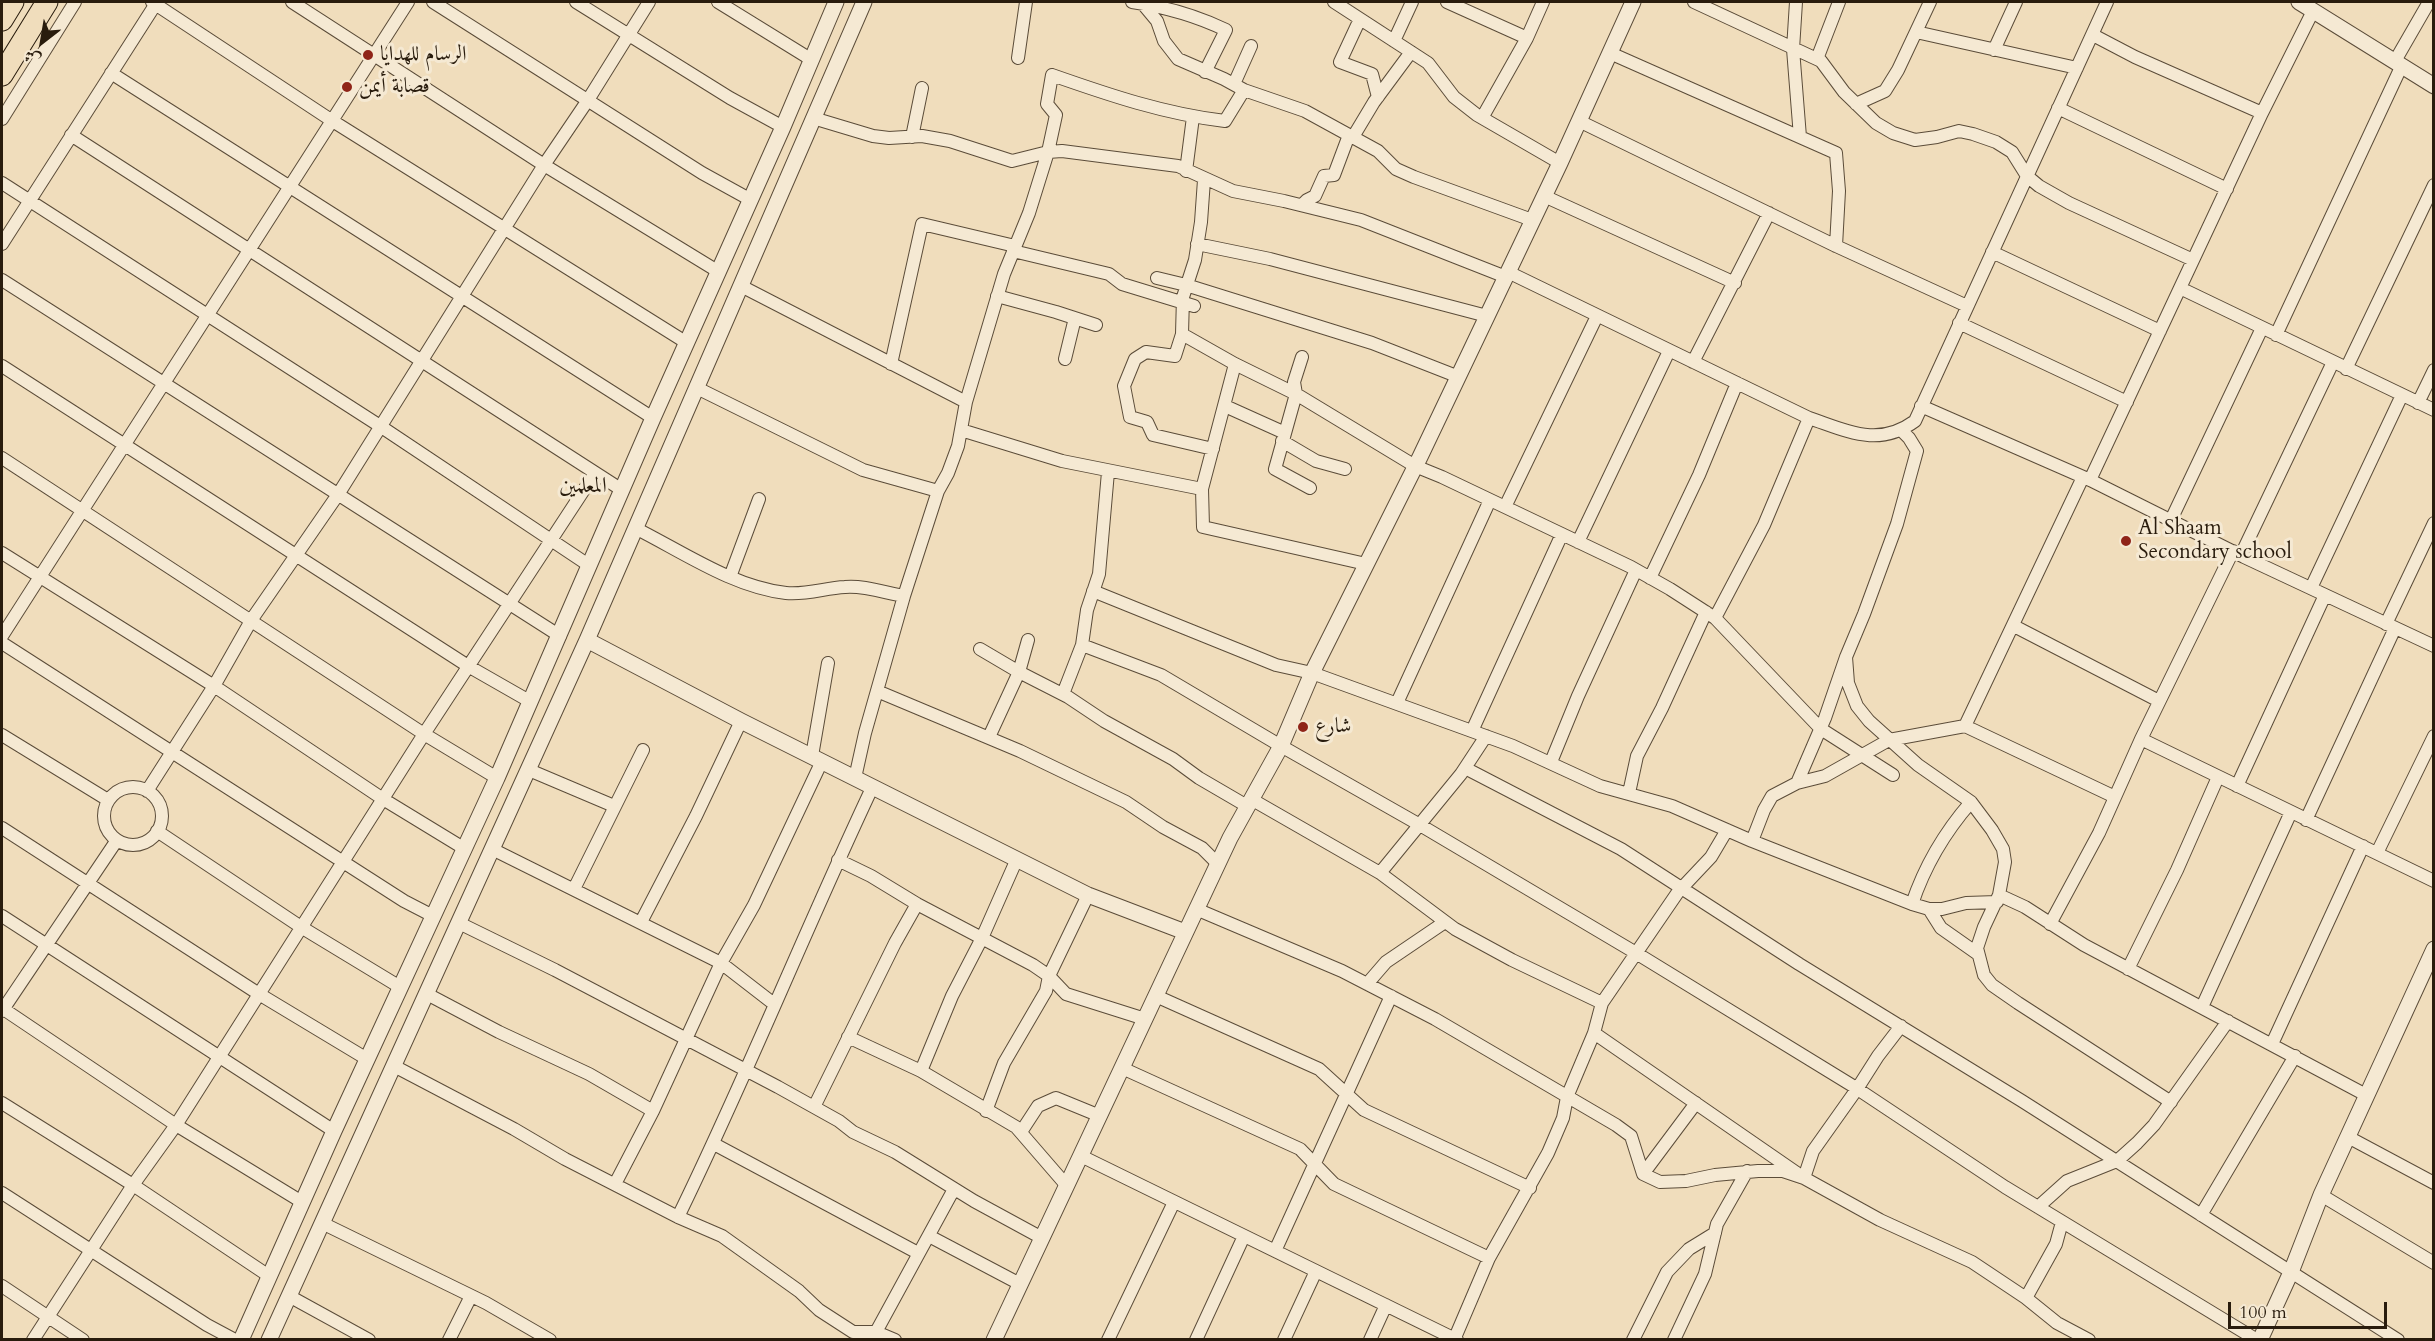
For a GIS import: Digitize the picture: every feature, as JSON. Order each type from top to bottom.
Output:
[{"type":"highway","points":[[2,20],[13,2]]},
{"type":"highway","points":[[4,64],[47,2]]},
{"type":"street","points":[[2,119],[75,2]]},
{"type":"street","points":[[2,244],[155,2],[331,120],[687,343]]},
{"type":"street","points":[[292,2],[544,165],[719,272]]},
{"type":"street","points":[[2,636],[408,2]]},
{"type":"street","points":[[433,2],[702,173],[751,200]]},
{"type":"street","points":[[576,2],[730,98],[783,127]]},
{"type":"street","points":[[147,791],[214,686],[252,620],[295,554],[339,493],[504,228],[649,2]]},
{"type":"street","points":[[718,2],[812,60]]},
{"type":"street","points":[[241,1340],[268,1276],[531,702],[836,2]]},
{"type":"street","points":[[269,1340],[587,640],[864,2]]},
{"type":"street","points":[[1018,58],[1026,2]]},
{"type":"street","points":[[1137,2],[1191,15],[1226,30],[1205,72]]},
{"type":"street","points":[[1137,2],[1157,21],[1164,41],[1178,59],[1239,87],[1305,111],[1378,151],[1396,169],[1532,220]]},
{"type":"street","points":[[1334,2],[1428,63],[1454,97],[1482,118],[1560,163]]},
{"type":"street","points":[[1394,41],[1412,2]]},
{"type":"street","points":[[1447,2],[1527,38]]},
{"type":"street","points":[[1482,118],[1527,38],[1543,2]]},
{"type":"street","points":[[994,1340],[1196,909],[1249,803],[1281,746],[1312,673],[1459,376],[1633,2]]},
{"type":"street","points":[[1694,2],[1821,61],[1844,92],[1876,123],[1893,133],[1915,140],[1959,131],[1996,142],[2012,152],[2027,176],[2039,186],[2069,203],[2193,260]]},
{"type":"street","points":[[1796,2],[1793,49],[1800,137]]},
{"type":"street","points":[[1817,59],[1839,2]]},
{"type":"street","points":[[1856,104],[1885,92],[1899,69],[1930,2]]},
{"type":"street","points":[[1994,50],[2016,2]]},
{"type":"street","points":[[813,118],[873,136],[922,136],[950,141],[1012,161],[1062,151],[1178,166],[1204,180],[1233,191],[1361,220],[1507,275],[1809,418],[1858,435],[1883,436],[1902,431],[1915,421],[2107,2]]},
{"type":"street","points":[[2299,2],[2433,86]]},
{"type":"street","points":[[2276,335],[2398,63],[2429,2]]},
{"type":"street","points":[[1965,726],[2086,479],[2127,402],[2262,113],[2313,11]]},
{"type":"street","points":[[1360,19],[1340,62],[1372,74],[1377,97]]},
{"type":"street","points":[[1916,32],[2077,68]]},
{"type":"street","points":[[2093,35],[2135,57],[2262,113]]},
{"type":"street","points":[[855,778],[904,596],[938,491],[951,464],[966,402],[997,296],[1029,213],[1048,152],[1056,114],[1047,104],[1052,75],[1107,95],[1176,114],[1225,121],[1239,87],[1251,46]]},
{"type":"street","points":[[1302,205],[1315,196],[1324,176],[1334,175],[1351,136],[1377,97],[1412,52]]},
{"type":"street","points":[[1610,53],[1836,153],[1839,191],[1836,246]]},
{"type":"street","points":[[111,73],[653,418]]},
{"type":"street","points":[[912,137],[922,88]]},
{"type":"street","points":[[2058,108],[2227,189]]},
{"type":"street","points":[[1186,171],[1193,117]]},
{"type":"street","points":[[1579,121],[1836,246],[1967,306]]},
{"type":"street","points":[[71,135],[622,490]]},
{"type":"street","points":[[766,165],[789,175]]},
{"type":"street","points":[[1204,180],[1197,244],[1186,285],[1188,305],[1175,356],[1146,352],[1135,359],[1124,386],[1130,417],[1147,422],[1153,435],[1213,449]]},
{"type":"street","points":[[2,183],[380,426],[590,566]]},
{"type":"street","points":[[2346,369],[2433,185]]},
{"type":"street","points":[[1544,196],[1735,283]]},
{"type":"street","points":[[1693,362],[1769,213]]},
{"type":"street","points":[[891,364],[922,224],[1109,274],[1122,284],[1188,305]]},
{"type":"street","points":[[1197,244],[1270,259],[1487,316]]},
{"type":"street","points":[[1992,252],[2160,331]]},
{"type":"street","points":[[1157,278],[1372,343],[1459,376]]},
{"type":"street","points":[[2,280],[560,636]]},
{"type":"street","points":[[741,286],[966,402]]},
{"type":"street","points":[[2180,288],[2433,410]]},
{"type":"street","points":[[997,296],[1096,325]]},
{"type":"street","points":[[1505,507],[1597,316]]},
{"type":"street","points":[[1065,359],[1075,318]]},
{"type":"street","points":[[1959,323],[2127,402]]},
{"type":"street","points":[[2170,520],[2262,328]]},
{"type":"street","points":[[1182,334],[1235,364],[1296,394],[1415,466],[1636,570],[1711,615],[1821,729],[1893,775]]},
{"type":"street","points":[[1578,542],[1669,351]]},
{"type":"street","points":[[1302,357],[1294,382],[1296,394],[1275,470],[1310,488]]},
{"type":"street","points":[[2050,924],[2099,833],[2159,701],[2237,553],[2333,362]]},
{"type":"street","points":[[1235,364],[1202,489],[1203,527],[1366,564]]},
{"type":"street","points":[[2,366],[468,666],[531,702]]},
{"type":"street","points":[[2418,403],[2433,370]]},
{"type":"street","points":[[1650,578],[1699,475],[1737,383]]},
{"type":"street","points":[[697,388],[863,470],[938,491]]},
{"type":"street","points":[[2312,588],[2402,395]]},
{"type":"street","points":[[1225,406],[1284,437],[1316,461],[1345,469]]},
{"type":"street","points":[[1921,406],[2086,479],[2433,646]]},
{"type":"street","points":[[1629,793],[1637,756],[1711,615],[1764,525],[1809,418]]},
{"type":"street","points":[[961,430],[1062,461],[1202,489]]},
{"type":"street","points":[[1797,783],[1821,729],[1897,524],[1917,451],[1902,431]]},
{"type":"street","points":[[2,458],[424,734],[497,778]]},
{"type":"street","points":[[1063,694],[1082,645],[1087,610],[1100,563],[1108,472]]},
{"type":"street","points":[[33,1340],[133,1185],[176,1125],[424,734],[595,473]]},
{"type":"street","points":[[730,577],[759,499]]},
{"type":"street","points":[[1397,703],[1490,500]]},
{"type":"street","points":[[2306,819],[2391,626],[2433,523]]},
{"type":"street","points":[[636,528],[730,577],[784,593],[803,594],[847,586],[904,596]]},
{"type":"street","points":[[1472,731],[1562,534]]},
{"type":"street","points":[[2,553],[214,686],[383,799],[465,849]]},
{"type":"street","points":[[1551,762],[1578,696],[1636,570]]},
{"type":"street","points":[[1093,591],[1276,665],[1312,673],[1486,736],[1551,762],[1600,786],[1672,806],[1752,841],[1912,904],[1929,909],[1942,909],[1998,898],[2025,908],[2084,945],[2366,1095]]},
{"type":"street","points":[[2236,786],[2325,595]]},
{"type":"street","points":[[2014,626],[2159,701]]},
{"type":"street","points":[[587,640],[1016,861],[1088,896],[1185,932]]},
{"type":"street","points":[[989,737],[1018,672],[1028,640]]},
{"type":"street","points":[[2,643],[404,902],[433,916]]},
{"type":"street","points":[[1082,645],[1161,675],[1420,825],[1636,953],[1857,1089],[2062,1222],[2258,1340],[2291,1272],[2321,1196],[2433,949]]},
{"type":"street","points":[[980,649],[1018,672],[1063,694],[1104,722],[1173,759],[1199,778],[1380,873],[1445,922],[1512,960],[1602,1003]]},
{"type":"street","points":[[1846,657],[1848,683],[1857,706],[1869,722],[1918,765],[1971,802],[2003,849],[2005,862],[1998,898],[1977,948],[1984,975],[1992,985],[2171,1102]]},
{"type":"street","points":[[615,1184],[653,1111],[721,963],[754,905],[817,758],[828,663]]},
{"type":"street","points":[[877,691],[989,737],[1126,802],[1163,827],[1202,848],[1218,864]]},
{"type":"street","points":[[641,922],[696,816],[741,721]]},
{"type":"street","points":[[1752,841],[1772,796],[1797,783],[1825,776],[1889,740],[1965,726],[2115,797]]},
{"type":"street","points":[[2,735],[108,801]]},
{"type":"street","points":[[1380,873],[1465,768],[1486,736]]},
{"type":"street","points":[[2377,853],[2433,736]]},
{"type":"street","points":[[2140,739],[2433,881]]},
{"type":"street","points":[[574,890],[643,750]]},
{"type":"street","points":[[1465,768],[1621,849],[1683,887],[1790,958],[2117,1161],[2398,1340]]},
{"type":"street","points":[[529,770],[614,806]]},
{"type":"street","points":[[2128,969],[2177,870],[2218,777]]},
{"type":"street","points":[[130,787],[147,791],[154,797],[162,813],[157,831],[150,839],[139,844],[128,844],[117,840],[109,832],[104,822],[104,811],[108,801],[121,789],[130,787]]},
{"type":"street","points":[[678,1217],[714,1144],[774,1004],[872,788]]},
{"type":"street","points":[[486,801],[509,812]]},
{"type":"street","points":[[1912,904],[1920,880],[1942,838],[1971,802]]},
{"type":"street","points":[[2202,1007],[2291,812]]},
{"type":"street","points":[[2,828],[259,994],[367,1059]]},
{"type":"street","points":[[1081,1156],[1455,1339],[1489,1258],[1530,1188],[1563,1119],[1567,1097],[1594,1033],[1602,1003],[1683,887],[1711,858],[1727,830]]},
{"type":"street","points":[[157,831],[302,927],[400,987]]},
{"type":"street","points":[[117,840],[2,1009],[176,1125],[302,1202]]},
{"type":"street","points":[[2272,1044],[2307,963],[2363,846]]},
{"type":"street","points":[[492,849],[721,963],[774,1004]]},
{"type":"street","points":[[838,860],[871,876],[917,904],[1049,976],[1066,994],[1145,1019]]},
{"type":"street","points":[[921,1071],[952,996],[982,938],[1016,861]]},
{"type":"street","points":[[986,1111],[1004,1063],[1046,992],[1049,976],[1088,896]]},
{"type":"street","points":[[814,1107],[895,943],[917,904]]},
{"type":"street","points":[[1196,909],[1342,971],[1391,996],[1435,1019],[1616,1125],[1631,1136],[1643,1174],[1660,1182],[1686,1181],[1747,1171],[1783,1171],[1804,1178]]},
{"type":"street","points":[[1929,909],[1941,928],[1978,954]]},
{"type":"street","points":[[2,916],[334,1131]]},
{"type":"street","points":[[1367,984],[1386,962],[1445,922]]},
{"type":"street","points":[[459,923],[746,1070],[839,1121],[853,1132],[895,1152],[954,1189],[1042,1238]]},
{"type":"street","points":[[427,994],[499,1032],[589,1074],[653,1111]]},
{"type":"street","points":[[1156,996],[1319,1069],[1364,1110],[1530,1188]]},
{"type":"street","points":[[1275,1251],[1391,996]]},
{"type":"street","points":[[2038,1207],[2067,1181],[2117,1161],[2154,1125],[2228,1021]]},
{"type":"street","points":[[1804,1178],[1813,1152],[1901,1026]]},
{"type":"street","points":[[1594,1033],[1804,1178],[1880,1220],[1972,1262],[2026,1298],[2057,1323],[2089,1340]]},
{"type":"street","points":[[848,1037],[921,1071],[1021,1132],[1049,1168],[1067,1186]]},
{"type":"street","points":[[2201,1215],[2295,1056]]},
{"type":"street","points":[[394,1066],[514,1129],[565,1160],[678,1217],[722,1236],[748,1252],[774,1275],[799,1291],[819,1310],[854,1332],[876,1332],[895,1340]]},
{"type":"street","points":[[1122,1068],[1300,1149],[1334,1184],[1489,1258]]},
{"type":"street","points":[[1021,1132],[1038,1106],[1056,1098],[1100,1116]]},
{"type":"street","points":[[2,1103],[133,1185],[268,1276]]},
{"type":"street","points":[[1643,1174],[1696,1103]]},
{"type":"street","points":[[2348,1137],[2433,1183]]},
{"type":"street","points":[[714,1144],[918,1254]]},
{"type":"street","points":[[1674,1340],[1705,1274],[1717,1224],[1747,1171]]},
{"type":"street","points":[[876,1332],[901,1290],[954,1189]]},
{"type":"street","points":[[2,1193],[207,1325],[235,1340]]},
{"type":"street","points":[[2321,1196],[2433,1263]]},
{"type":"street","points":[[1108,1340],[1174,1202]]},
{"type":"street","points":[[2026,1298],[2056,1244],[2062,1222]]},
{"type":"street","points":[[322,1223],[471,1296],[550,1340]]},
{"type":"street","points":[[1633,1340],[1667,1272],[1689,1249],[1715,1233]]},
{"type":"street","points":[[929,1236],[1020,1284]]},
{"type":"street","points":[[1196,1340],[1244,1236]]},
{"type":"street","points":[[1284,1340],[1316,1271]]},
{"type":"street","points":[[2,1286],[84,1340]]},
{"type":"street","points":[[289,1296],[364,1338]]},
{"type":"street","points":[[449,1340],[471,1296]]},
{"type":"street","points":[[1370,1340],[1386,1305]]},
{"type":"place","name":"الرسام للهدايا","points":[[368,55]]},
{"type":"place","name":"قصابة أيمن","points":[[347,87]]},
{"type":"place","name":"Al Shaam Secondary school","points":[[2126,541]]},
{"type":"place","name":"شارع","points":[[1303,727]]},
{"type":"district","name":"المعلمين","points":[[583,487]]}]
